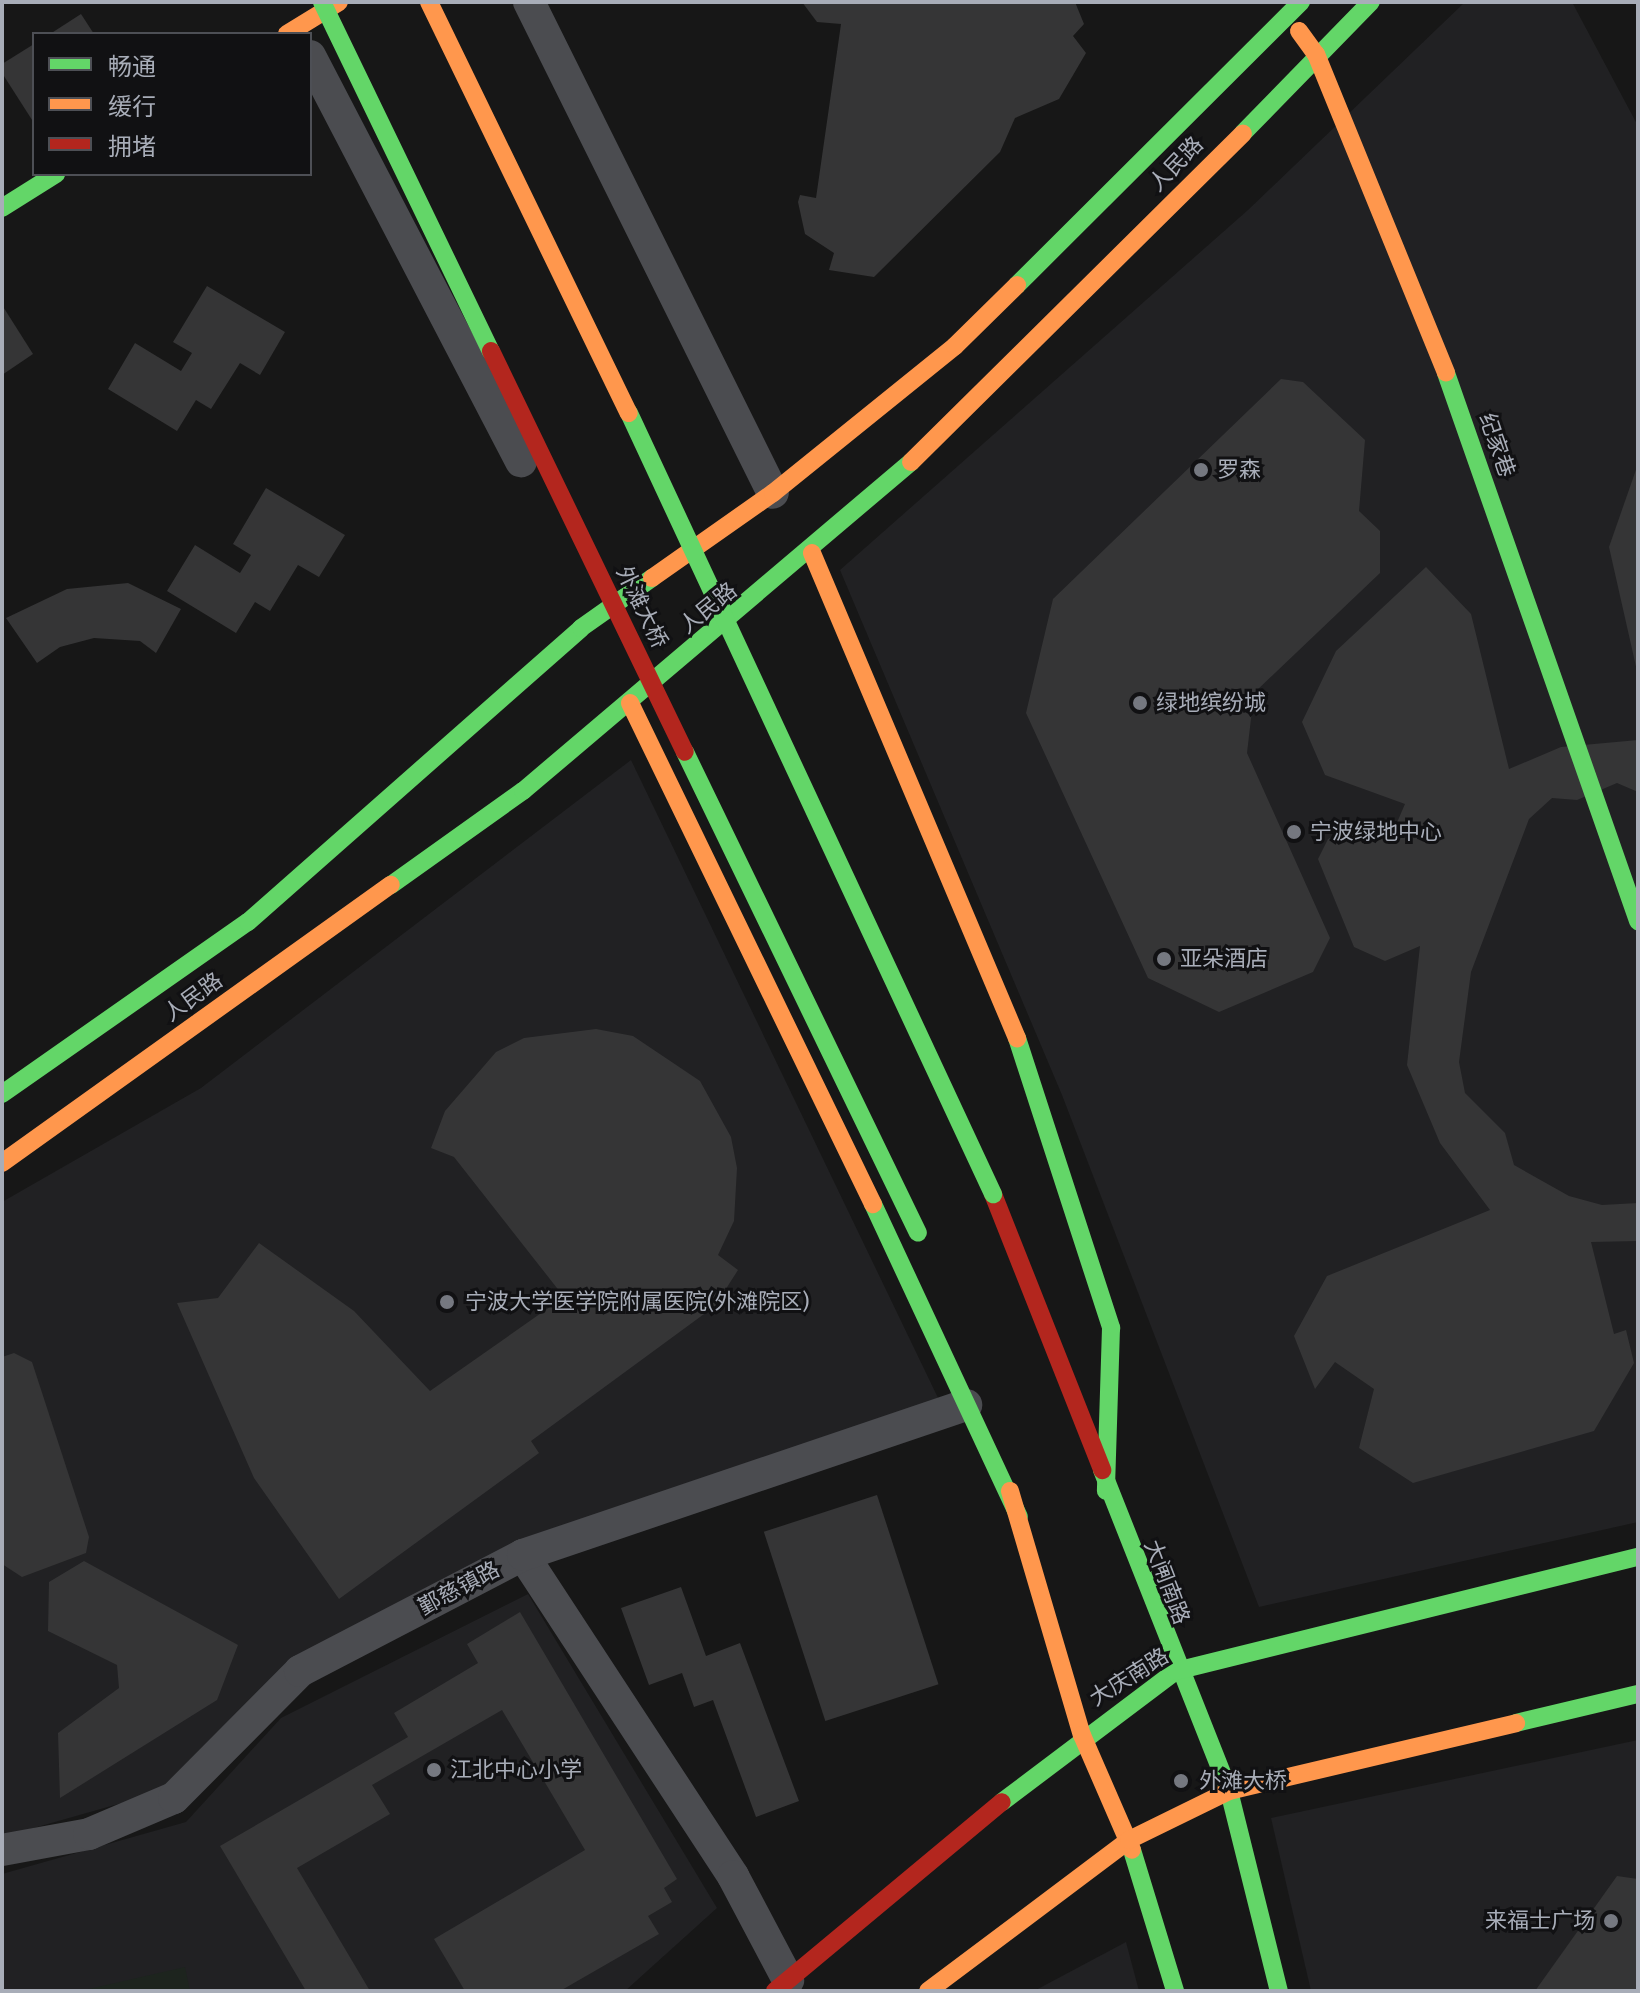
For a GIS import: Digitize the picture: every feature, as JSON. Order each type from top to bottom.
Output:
[{"type":"main road","name":"外滩大桥","points":[[322,2],[921,1240]]},
{"type":"main road","points":[[305,32],[339,2]]},
{"type":"main road","name":"大闸南路","points":[[429,2],[767,698],[993,1194],[1176,1671],[1229,1791],[1279,1991]]},
{"type":"main road","name":"人民路","points":[[2,1163],[523,791],[812,553],[1005,376],[1316,54],[1371,2]]},
{"type":"main road","name":"人民路","points":[[2,1094],[248,922],[601,613],[773,493],[955,346],[1288,6]]},
{"type":"main road","name":"纪家巷","points":[[1288,6],[1316,54],[1440,355],[1638,921]]},
{"type":"main road","points":[[2,208],[53,176]]},
{"type":"main road","points":[[812,553],[1022,1051],[1111,1328],[1106,1491]]},
{"type":"main road","points":[[630,703],[730,898],[1019,1517]]},
{"type":"main road","points":[[939,1293],[1019,1517],[1082,1735],[1129,1840],[1175,1991]]},
{"type":"main road","name":"大庆南路","points":[[782,1985],[1082,1735],[1176,1671],[1638,1557]]},
{"type":"main road","points":[[928,1991],[1129,1840],[1229,1791],[1638,1694]]},
{"type":"street","points":[[529,2],[773,493]]},
{"type":"street","points":[[312,65],[601,613]]},
{"type":"street","name":"鄞慈镇路","points":[[2,1850],[89,1834],[174,1798],[300,1671],[523,1555],[966,1405]]},
{"type":"street","points":[[523,1555],[733,1876],[782,1985]]},
{"type":"shaded area","name":"宁波绿地中心","points":[[1465,2],[1572,2],[1638,126],[1638,1522],[1259,1607],[1062,1095],[840,570],[1248,210]]},
{"type":"shaded area","name":"宁波大学医学院附属医院(外滩院区)","points":[[631,760],[940,1402],[290,1666],[171,1789],[2,1837],[2,1202],[201,1088]]},
{"type":"shaded area","name":"江北中心小学","points":[[528,1594],[717,1908],[625,1991],[2,1991],[2,1874],[186,1822],[281,1718]]},
{"type":"shaded area","points":[[1638,1740],[1638,1991],[1311,1991],[1271,1818]]},
{"type":"shaded area","points":[[1126,1942],[1139,1991],[1034,1991]]},
{"type":"shaded area","points":[[185,1967],[190,1991],[80,1991]]},
{"type":"building","points":[[802,2],[1075,2],[1084,24],[1073,36],[1086,53],[1059,99],[1015,118],[1000,152],[874,277],[829,270],[834,253],[805,234],[798,202],[800,195],[816,198],[841,24],[817,22]]},
{"type":"building","points":[[81,14],[93,32],[53,32]]},
{"type":"building","points":[[32,45],[32,120],[2,73],[2,64]]},
{"type":"building","points":[[207,286],[285,332],[260,375],[240,363],[211,409],[196,400],[177,431],[108,389],[135,343],[181,371],[192,353],[173,342]]},
{"type":"building","points":[[2,305],[33,354],[2,375]]},
{"type":"building","name":"绿地缤纷城","points":[[1281,379],[1303,382],[1365,440],[1359,511],[1380,531],[1380,573],[1254,693],[1247,753],[1330,938],[1313,972],[1219,1012],[1148,978],[1026,713],[1053,599]]},
{"type":"building","points":[[1638,464],[1638,671],[1637,671],[1609,547]]},
{"type":"building","points":[[266,488],[345,535],[319,577],[298,565],[270,611],[255,602],[236,633],[167,591],[195,545],[240,573],[251,555],[233,544]]},
{"type":"building","points":[[1426,567],[1471,614],[1509,769],[1561,747],[1638,740],[1638,792],[1617,783],[1577,800],[1552,798],[1529,819],[1471,972],[1459,1062],[1465,1093],[1505,1133],[1514,1165],[1569,1196],[1602,1205],[1638,1203],[1638,1241],[1591,1242],[1614,1334],[1626,1330],[1634,1363],[1594,1431],[1413,1483],[1359,1448],[1374,1389],[1335,1362],[1315,1389],[1294,1336],[1327,1276],[1490,1210],[1440,1143],[1407,1065],[1420,946],[1385,961],[1354,947],[1318,859],[1328,839],[1364,823],[1392,834],[1405,804],[1325,775],[1302,722],[1336,651]]},
{"type":"building","points":[[128,583],[181,609],[156,653],[140,641],[94,638],[60,647],[37,663],[6,618],[67,589]]},
{"type":"building","points":[[596,1029],[633,1036],[700,1081],[731,1137],[737,1168],[734,1221],[718,1255],[738,1270],[715,1306],[531,1441],[539,1453],[339,1599],[254,1478],[177,1303],[218,1298],[259,1243],[354,1311],[430,1391],[564,1297],[454,1157],[431,1148],[445,1111],[496,1052],[524,1038]]},
{"type":"building","points":[[14,1353],[32,1362],[89,1537],[86,1553],[22,1577],[2,1564],[2,1357]]},
{"type":"building","points":[[877,1495],[938,1684],[825,1721],[764,1532]]},
{"type":"building","points":[[84,1561],[238,1645],[217,1700],[60,1798],[58,1733],[119,1688],[117,1665],[48,1631],[49,1582]]},
{"type":"building","points":[[681,1587],[706,1656],[740,1643],[799,1801],[756,1817],[713,1700],[694,1707],[682,1673],[649,1685],[621,1608]]},
{"type":"building","points":[[520,1612],[677,1879],[664,1888],[672,1902],[648,1916],[659,1934],[560,1991],[465,1991],[434,1939],[585,1850],[502,1710],[372,1785],[390,1814],[297,1868],[370,1991],[306,1991],[220,1846],[408,1737],[394,1713],[478,1663],[467,1644]]},
{"type":"building","name":"来福士广场","points":[[1617,1876],[1638,1879],[1638,1991],[1535,1991]]},
{"type":"traffic: fast","points":[[322,2],[491,351]]},
{"type":"traffic: fast","points":[[1017,285],[1301,2]]},
{"type":"traffic: fast","points":[[1243,133],[1371,2]]},
{"type":"traffic: fast","points":[[2,208],[53,176]]},
{"type":"traffic: fast","points":[[1446,373],[1638,921]]},
{"type":"traffic: fast","points":[[629,413],[993,1194]]},
{"type":"traffic: fast","points":[[391,885],[523,791],[911,462]]},
{"type":"traffic: fast","points":[[2,1094],[248,922],[581,628],[652,578]]},
{"type":"traffic: fast","points":[[685,752],[918,1233]]},
{"type":"traffic: fast","points":[[1017,1038],[1111,1328],[1106,1491]]},
{"type":"traffic: fast","points":[[873,1204],[1019,1517]]},
{"type":"traffic: fast","points":[[1102,1470],[1229,1791],[1279,1991]]},
{"type":"traffic: fast","points":[[1002,1802],[1176,1671],[1638,1557]]},
{"type":"traffic: fast","points":[[1516,1723],[1638,1694]]},
{"type":"traffic: fast","points":[[1132,1850],[1175,1991]]},
{"type":"traffic: slow","points":[[290,32],[339,2]]},
{"type":"traffic: slow","points":[[429,2],[629,413]]},
{"type":"traffic: slow","points":[[1299,31],[1316,54],[1446,373]]},
{"type":"traffic: slow","points":[[911,462],[1243,133]]},
{"type":"traffic: slow","points":[[652,578],[773,493],[955,346],[1017,285]]},
{"type":"traffic: slow","points":[[812,553],[1017,1038]]},
{"type":"traffic: slow","points":[[630,703],[873,1204]]},
{"type":"traffic: slow","points":[[2,1163],[391,885]]},
{"type":"traffic: slow","points":[[1010,1491],[1082,1735],[1132,1850]]},
{"type":"traffic: slow","points":[[928,1991],[1129,1840],[1229,1791],[1516,1723]]},
{"type":"traffic: jam","points":[[491,351],[685,752]]},
{"type":"traffic: jam","points":[[993,1194],[1102,1470]]},
{"type":"traffic: jam","points":[[775,1991],[1002,1802]]},
{"type":"place","name":"罗森","points":[[1201,470]]},
{"type":"place","name":"绿地缤纷城","points":[[1140,703]]},
{"type":"place","name":"宁波绿地中心","points":[[1294,832]]},
{"type":"place","name":"亚朵酒店","points":[[1164,959]]},
{"type":"place","name":"宁波大学医学院附属医院(外滩院区)","points":[[447,1302]]},
{"type":"place","name":"江北中心小学","points":[[434,1770]]},
{"type":"place","name":"外滩大桥","points":[[1181,1781]]},
{"type":"place","name":"来福士广场","points":[[1611,1921]]}]
